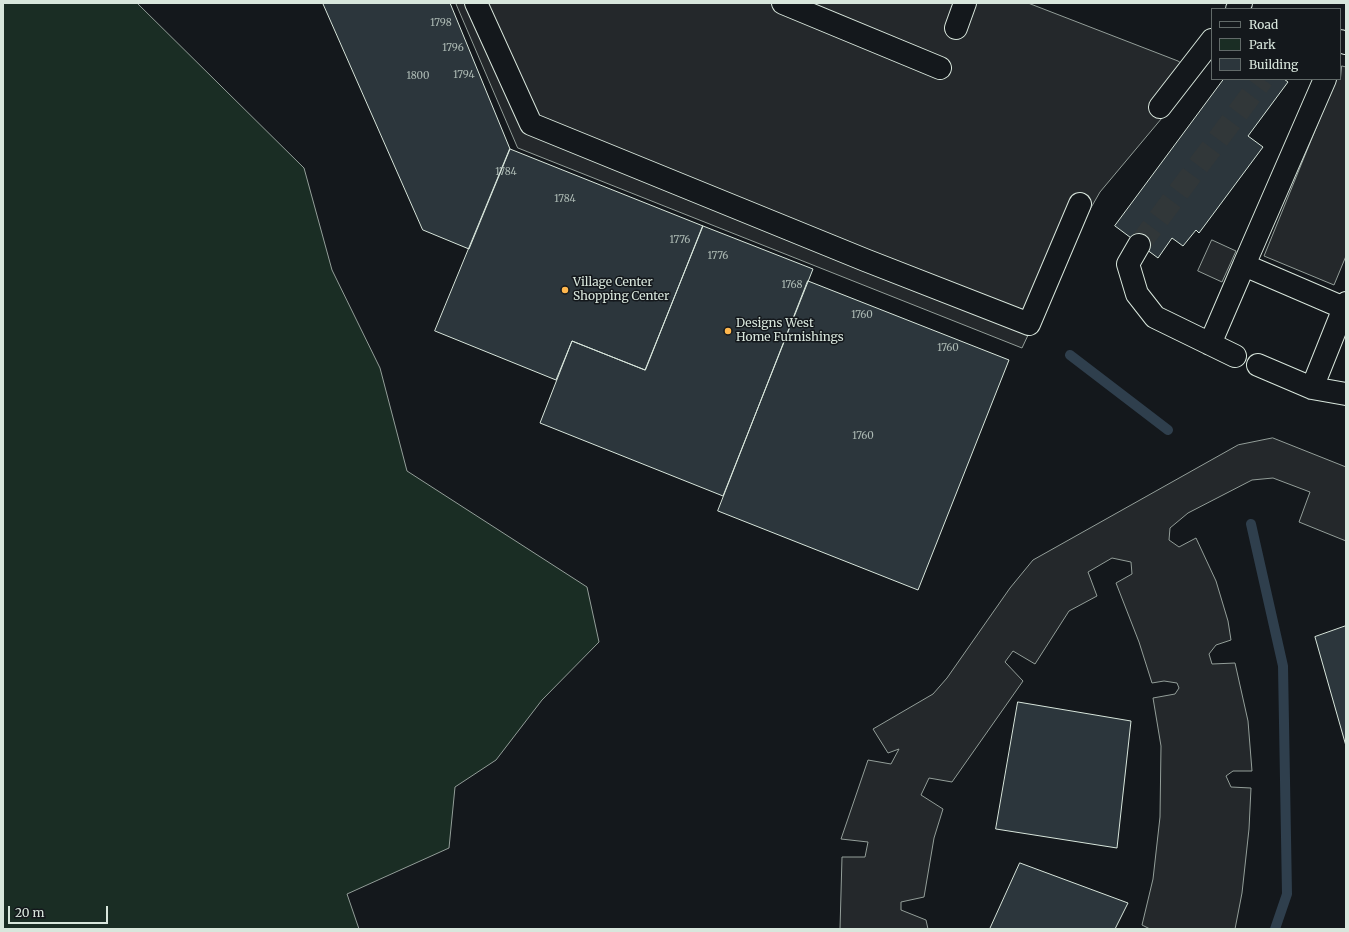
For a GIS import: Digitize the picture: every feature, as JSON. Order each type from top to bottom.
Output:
[{"type":"lane","points":[[476,3],[531,124],[865,260],[1029,324],[1080,204]]},
{"type":"lane","points":[[783,3],[940,68]]},
{"type":"lane","points":[[956,28],[966,3]]},
{"type":"lane","points":[[1160,107],[1211,41]]},
{"type":"lane","points":[[1210,344],[1325,80]]},
{"type":"lane","points":[[1139,244],[1128,264],[1137,294],[1155,317],[1235,356]]},
{"type":"lane","points":[[1244,265],[1345,305],[1312,388]]},
{"type":"lane","points":[[1258,365],[1312,388],[1346,394]]},
{"type":"green space","points":[[3,3],[137,3],[304,168],[332,270],[380,368],[407,471],[587,587],[599,642],[542,700],[496,760],[455,787],[449,848],[347,894],[359,929],[3,929]]},
{"type":"shaded area","points":[[456,3],[1028,3],[1178,61],[1198,75],[1100,192],[1073,239],[1022,348],[518,148]]},
{"type":"shaded area","points":[[1342,66],[1346,67],[1346,256],[1334,285],[1264,256],[1336,80],[1341,80]]},
{"type":"shaded area","points":[[1212,240],[1236,251],[1222,282],[1198,271]]},
{"type":"shaded area","points":[[1273,438],[1346,467],[1346,541],[1299,522],[1310,492],[1273,478],[1252,480],[1188,513],[1170,528],[1169,540],[1179,547],[1196,538],[1216,581],[1228,621],[1231,640],[1216,645],[1209,654],[1212,664],[1235,663],[1248,721],[1252,771],[1233,771],[1226,776],[1231,787],[1251,788],[1249,829],[1242,893],[1235,929],[1150,929],[1142,925],[1153,879],[1160,817],[1161,746],[1153,698],[1175,694],[1179,688],[1177,683],[1164,681],[1152,683],[1139,642],[1116,583],[1132,574],[1131,562],[1112,558],[1088,572],[1097,596],[1069,611],[1035,664],[1013,651],[1005,662],[1023,681],[952,782],[929,778],[921,795],[943,809],[934,838],[924,897],[901,902],[901,910],[926,920],[928,929],[840,929],[842,857],[865,857],[868,842],[841,839],[868,760],[891,764],[899,749],[888,753],[873,729],[933,694],[947,678],[1010,588],[1033,560],[1238,445]]},
{"type":"building","points":[[323,3],[450,3],[510,149],[469,249],[423,230]]},
{"type":"building","points":[[1223,80],[1285,80],[1288,82],[1248,136],[1263,147],[1199,233],[1196,230],[1183,246],[1172,238],[1158,258],[1115,226]]},
{"type":"building","name":"Village Center Shopping Center","points":[[510,149],[703,226],[645,370],[572,341],[556,380],[435,331]]},
{"type":"building","name":"Village Center Shopping Center","points":[[703,226],[813,269],[723,496],[540,423],[572,341],[645,370]]},
{"type":"building","points":[[808,281],[1009,360],[918,590],[718,511]]},
{"type":"building","points":[[1346,626],[1346,746],[1315,637]]},
{"type":"building","points":[[1018,702],[1131,721],[1117,848],[996,829]]},
{"type":"building","points":[[1020,863],[1128,903],[1115,929],[990,929]]},
{"type":"waterway","points":[[1070,355],[1168,430]]},
{"type":"waterway","points":[[1251,524],[1283,666],[1287,894],[1275,929]]},
{"type":"tunnel","points":[[1139,245],[1262,80]]},
{"type":"place","name":"Village Center Shopping Center","points":[[565,290]]},
{"type":"place","name":"Designs West Home Furnishings","points":[[728,331]]}]
